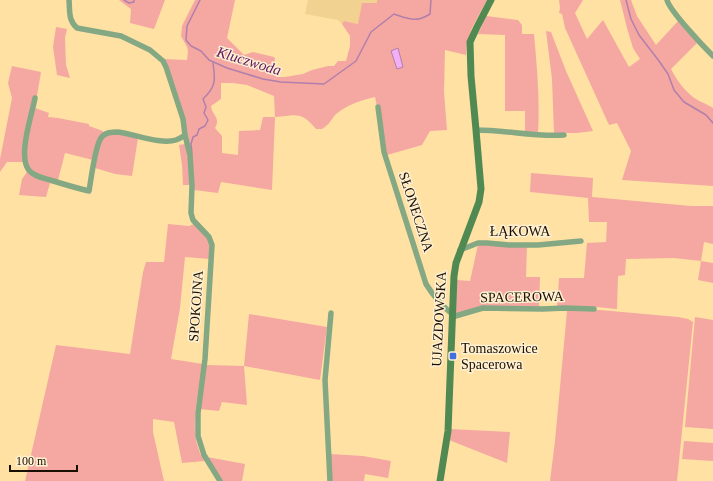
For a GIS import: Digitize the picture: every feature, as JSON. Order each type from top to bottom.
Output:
[{"type":"street","name":"SPOKOJNA","points":[[68,0],[70,18],[77,28],[120,36],[150,50],[163,61],[180,108],[192,168],[191,212],[193,220],[209,237],[212,245],[205,359],[198,413],[198,436],[204,455],[220,481]]},
{"type":"street","name":"UJAZDOWSKA","points":[[440,481],[448,430],[454,276],[460,250],[479,202],[481,189],[470,76],[470,42],[491,0]]},
{"type":"street","points":[[667,0],[670,7],[713,56]]},
{"type":"street","points":[[35,98],[25,146],[27,166],[31,173],[64,185],[89,191],[97,145],[101,138],[106,134],[118,132],[158,141],[176,140],[185,135]]},
{"type":"street","name":"SŁONECZNA","points":[[378,107],[384,152],[426,284],[435,298],[452,316]]},
{"type":"street","points":[[476,130],[507,131],[541,136],[564,135]]},
{"type":"street","name":"ŁĄKOWA","points":[[460,250],[478,243],[538,245],[581,242]]},
{"type":"street","name":"SPACEROWA","points":[[452,316],[483,308],[594,309]]},
{"type":"street","points":[[330,481],[325,380],[331,313]]},
{"type":"shaded area","points":[[119,0],[165,0],[154,29],[130,23],[131,9]]},
{"type":"shaded area","points":[[195,0],[235,0],[227,38],[244,55],[253,52],[274,57],[275,59],[272,74],[277,77],[285,77],[303,74],[328,66],[334,66],[338,61],[346,61],[350,46],[350,36],[342,24],[344,21],[358,24],[362,3],[377,3],[377,0],[487,0],[472,28],[467,42],[466,55],[445,50],[444,92],[447,130],[430,131],[422,145],[387,155],[375,97],[359,101],[344,108],[322,129],[316,129],[311,123],[302,117],[294,115],[275,117],[272,190],[221,182],[218,193],[194,190],[190,145],[183,113],[163,59],[187,60],[187,47],[181,36],[182,26]],"holes":[[[221,83],[247,85],[274,96],[275,117],[263,117],[260,130],[239,131],[238,155],[222,153],[222,136],[215,128],[217,119],[211,106],[221,99]]]},
{"type":"shaded area","points":[[308,0],[377,0],[377,3],[358,24],[344,21],[342,24],[338,20],[305,14]]},
{"type":"shaded area","points":[[559,0],[583,0],[575,13],[587,39],[603,20],[629,67],[640,59],[633,48],[620,0],[631,0],[637,16],[656,45],[679,20],[697,43],[671,69],[680,84],[690,94],[697,100],[713,108],[713,186],[622,180],[631,151],[617,123],[609,125],[565,28],[562,14],[559,13]]},
{"type":"shaded area","points":[[486,16],[518,20],[522,25],[522,34],[534,34],[537,71],[538,133],[525,133],[525,111],[505,111],[505,35],[478,34]]},
{"type":"shaded area","points":[[56,27],[67,29],[65,38],[66,65],[70,78],[57,75],[53,47]]},
{"type":"shaded area","points":[[546,31],[551,32],[566,71],[593,131],[554,133],[552,79]]},
{"type":"shaded area","points":[[398,48],[403,67],[397,69],[391,51]]},
{"type":"shaded area","points":[[12,66],[41,72],[35,108],[49,113],[48,117],[89,124],[89,126],[103,131],[97,143],[93,160],[65,153],[57,184],[50,183],[46,197],[19,195],[22,179],[27,172],[24,162],[7,162],[0,172],[0,159],[12,98],[8,83]]},
{"type":"shaded area","points":[[117,133],[138,138],[132,176],[115,174],[95,168],[100,142],[106,135]]},
{"type":"shaded area","points":[[185,144],[187,149],[191,185],[183,185],[179,145]]},
{"type":"shaded area","points":[[531,173],[593,178],[592,197],[691,206],[713,206],[713,244],[704,242],[701,261],[674,258],[626,259],[625,275],[618,276],[617,309],[596,307],[557,307],[559,278],[584,278],[587,243],[606,242],[607,222],[589,222],[588,198],[530,192]]},
{"type":"shaded area","points":[[168,224],[189,226],[194,224],[208,238],[211,245],[210,259],[185,257],[180,308],[171,359],[203,364],[196,407],[195,429],[198,449],[205,461],[182,463],[174,422],[153,419],[153,432],[164,481],[25,481],[56,345],[130,354],[143,272],[146,262],[164,262]]},
{"type":"shaded area","points":[[478,245],[527,247],[526,277],[540,277],[539,308],[483,307],[455,314],[457,280],[470,281]]},
{"type":"shaded area","points":[[701,261],[713,263],[713,283],[698,280]]},
{"type":"shaded area","points":[[600,310],[678,317],[688,319],[693,322],[677,481],[550,481],[567,311]]},
{"type":"shaded area","points":[[249,314],[327,327],[320,380],[244,366]]},
{"type":"shaded area","points":[[695,317],[713,320],[713,429],[685,427]]},
{"type":"shaded area","points":[[206,365],[244,366],[247,405],[222,402],[219,411],[200,409]]},
{"type":"shaded area","points":[[450,429],[510,432],[507,463],[449,440]]},
{"type":"shaded area","points":[[684,441],[713,443],[713,461],[682,459]]},
{"type":"shaded area","points":[[330,454],[363,456],[391,461],[388,478],[365,474],[364,481],[332,481]]},
{"type":"shaded area","points":[[207,457],[245,464],[242,481],[222,481]]},
{"type":"waterway","name":"Kluczwoda","points":[[124,0],[129,3],[134,2],[134,0]]},
{"type":"waterway","name":"Kluczwoda","points":[[200,0],[187,26],[186,40],[191,46],[201,51],[209,60],[227,68],[263,79],[281,82],[324,84],[356,61],[371,32],[394,14],[412,19],[425,17],[430,14],[431,0]]},
{"type":"waterway","points":[[626,0],[631,19],[639,35],[668,74],[674,90],[684,102],[706,115],[713,123]]},
{"type":"waterway","points":[[192,153],[191,144],[193,137],[197,135],[199,129],[205,126],[208,120],[204,113],[206,107],[203,99],[213,86],[213,63]]},
{"type":"place","name":"Tomaszowice Spacerowa","points":[[453,356]]}]
